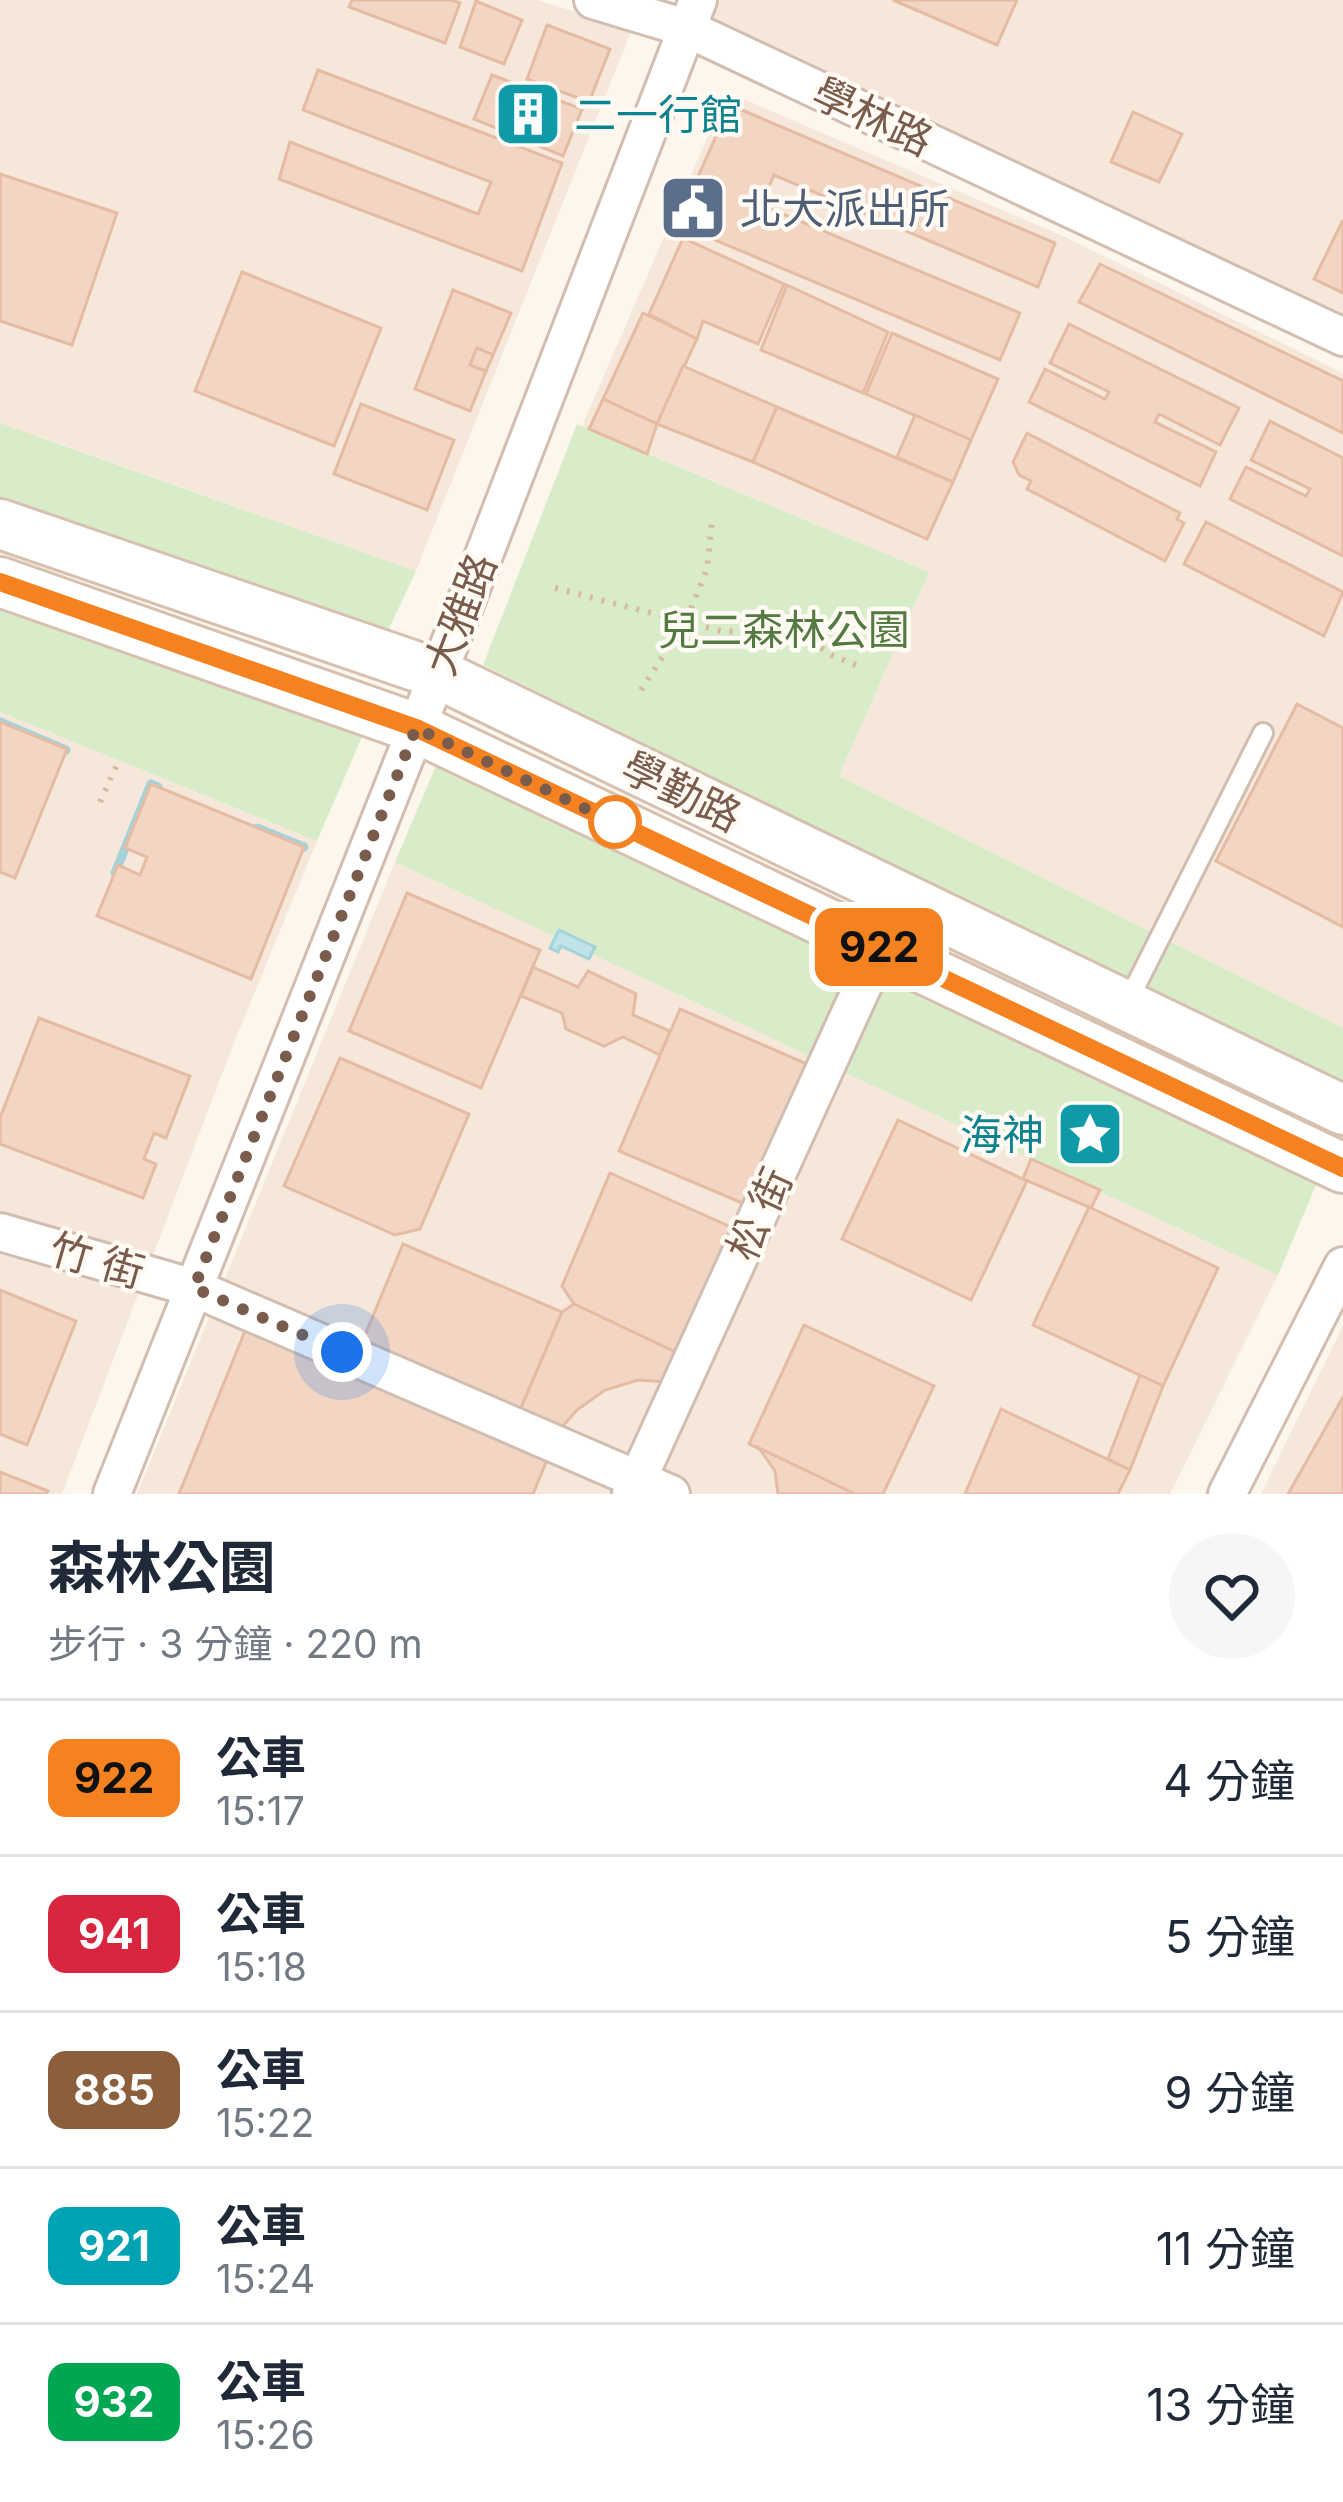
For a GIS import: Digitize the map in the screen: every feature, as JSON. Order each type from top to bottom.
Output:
[{"type":"street","name":"學林路","points":[[593,0],[692,14],[1343,337]]},
{"type":"street","name":"大雅路","points":[[112,1494],[692,14]]},
{"type":"street","name":"學勤路","points":[[0,524],[437,674],[1343,1110]]},
{"type":"street","name":"學勤路","points":[[0,582],[416,728],[1343,1168]]},
{"type":"street","name":"松 街","points":[[194,1288],[647,1489],[880,948]]},
{"type":"street","name":"竹 街","points":[[0,1232],[194,1288]]},
{"type":"street","points":[[1227,1494],[1343,1266]]},
{"type":"lane","points":[[1126,1005],[1263,733]]},
{"type":"path","points":[[640,690],[686,621],[707,569],[712,520]]},
{"type":"path","points":[[555,588],[721,631],[804,635],[831,655],[863,668]]},
{"type":"path","points":[[100,802],[119,760]]},
{"type":"shaded area","points":[[0,0],[537,0],[632,29],[416,571],[41,437],[0,429]]},
{"type":"shaded area","points":[[720,0],[1343,0],[1343,318],[712,20]]},
{"type":"shaded area","points":[[727,92],[1063,236],[1343,373],[1343,1028],[839,776],[929,572],[582,426]]},
{"type":"shaded area","points":[[0,712],[317,841],[233,1045],[62,1494],[0,1494]]},
{"type":"shaded area","points":[[395,862],[1278,1275],[1170,1494],[137,1494]]},
{"type":"shaded area","points":[[1343,1326],[1343,1494],[1261,1494]]},
{"type":"green space","points":[[0,423],[416,571],[385,637],[0,499]]},
{"type":"green space","name":"兒二森林公園","points":[[577,424],[929,572],[839,776],[1343,1028],[1343,1088],[483,665]]},
{"type":"green space","points":[[0,598],[368,723],[317,841],[0,712]]},
{"type":"green space","points":[[441,754],[1316,1185],[1278,1275],[395,862]]},
{"type":"water","points":[[559,930],[595,947],[589,959],[561,946],[558,952],[550,948]]},
{"type":"building","points":[[352,0],[460,3],[445,43],[349,7]]},
{"type":"building","points":[[893,0],[1017,0],[997,45]]},
{"type":"building","points":[[476,1],[522,20],[504,64],[460,47]]},
{"type":"building","points":[[547,25],[610,49],[589,102],[527,79]]},
{"type":"building","points":[[318,70],[562,163],[522,271],[279,179],[290,142],[478,214],[491,182],[303,110]]},
{"type":"building","name":"二一行館","points":[[492,75],[582,109],[563,156],[474,119]]},
{"type":"building","points":[[730,105],[1055,243],[1038,287],[774,175],[761,205],[1020,313],[1000,360],[677,224]]},
{"type":"building","points":[[1133,112],[1182,134],[1159,182],[1111,162]]},
{"type":"building","points":[[0,174],[117,213],[72,345],[0,321]]},
{"type":"building","points":[[1343,220],[1343,293],[1314,279]]},
{"type":"building","points":[[683,238],[784,284],[758,344],[703,321],[697,339],[649,314]]},
{"type":"building","points":[[1100,264],[1343,381],[1343,433],[1079,302]]},
{"type":"building","points":[[242,272],[381,328],[334,446],[195,391]]},
{"type":"building","points":[[787,285],[888,332],[863,393],[761,350]]},
{"type":"building","points":[[453,290],[511,313],[493,355],[477,348],[470,365],[486,371],[470,411],[415,389]]},
{"type":"building","points":[[643,313],[697,339],[657,424],[603,399]]},
{"type":"building","points":[[1069,324],[1239,408],[1220,445],[1159,414],[1155,422],[1216,452],[1200,486],[1029,402],[1045,369],[1105,399],[1109,392],[1050,363]]},
{"type":"building","points":[[892,333],[998,379],[971,440],[866,394]]},
{"type":"building","points":[[477,348],[493,355],[486,371],[470,365]]},
{"type":"building","points":[[683,366],[777,407],[753,462],[657,424]]},
{"type":"building","points":[[603,399],[657,424],[647,454],[589,429]]},
{"type":"building","points":[[361,404],[454,440],[427,510],[334,474]]},
{"type":"building","points":[[777,407],[953,482],[927,539],[753,462]]},
{"type":"building","points":[[915,415],[971,440],[953,482],[897,457]]},
{"type":"building","points":[[1270,421],[1343,458],[1343,556],[1230,499],[1246,467],[1306,496],[1310,489],[1251,460]]},
{"type":"building","points":[[1027,433],[1180,513],[1177,519],[1184,523],[1165,561],[1027,489],[1031,481],[1019,475],[1013,462]]},
{"type":"building","points":[[1206,522],[1343,592],[1324,636],[1184,564]]},
{"type":"building","points":[[1297,704],[1343,728],[1343,927],[1216,861]]},
{"type":"building","points":[[0,722],[67,749],[15,878],[0,872]]},
{"type":"building","points":[[151,784],[304,847],[251,979],[97,916],[118,865],[140,875],[147,857],[125,848]]},
{"type":"building","points":[[407,893],[540,950],[481,1088],[349,1031]]},
{"type":"building","points":[[533,967],[578,987],[588,971],[636,994],[633,1015],[670,1031],[660,1055],[623,1037],[604,1046],[566,1029],[562,1013],[521,996]]},
{"type":"building","points":[[680,1009],[814,1067],[754,1208],[619,1151]]},
{"type":"building","points":[[39,1018],[190,1076],[166,1138],[154,1133],[144,1159],[156,1164],[143,1198],[0,1144],[0,1118]]},
{"type":"building","points":[[340,1058],[469,1114],[420,1229],[395,1235],[284,1186]]},
{"type":"building","points":[[898,1120],[1027,1181],[971,1300],[842,1239]]},
{"type":"building","points":[[1031,1159],[1100,1190],[1091,1208],[1023,1179]]},
{"type":"building","points":[[610,1173],[742,1232],[688,1358],[574,1304],[562,1286]]},
{"type":"building","points":[[1089,1207],[1218,1268],[1163,1386],[1033,1325]]},
{"type":"building","points":[[403,1244],[562,1312],[515,1422],[357,1354]]},
{"type":"building","points":[[0,1290],[76,1321],[27,1445],[0,1434]]},
{"type":"building","points":[[574,1304],[688,1358],[682,1383],[638,1380],[605,1390],[577,1410],[554,1436],[515,1422],[562,1312]]},
{"type":"building","points":[[804,1325],[934,1386],[883,1494],[855,1494],[749,1444]]},
{"type":"building","points":[[245,1331],[549,1455],[533,1494],[179,1494]]},
{"type":"building","points":[[1140,1375],[1163,1386],[1130,1470],[1108,1459]]},
{"type":"building","points":[[1343,1397],[1343,1494],[1288,1494]]},
{"type":"building","points":[[1001,1409],[1130,1470],[1118,1494],[965,1494]]},
{"type":"building","points":[[759,1448],[855,1494],[778,1494],[775,1471]]},
{"type":"building","points":[[0,1472],[48,1491],[0,1494]]},
{"type":"waterway","points":[[0,722],[66,750]]},
{"type":"waterway","points":[[115,873],[151,784],[158,787]]},
{"type":"waterway","points":[[257,828],[304,847]]},
{"type":"bus line","name":"922","points":[[0,582],[416,728],[1343,1168]]},
{"type":"place","name":"二一行館","points":[[528,114]]},
{"type":"place","name":"北大派出所","points":[[693,208]]},
{"type":"place","name":"海神","points":[[1090,1134]]},
{"type":"route","points":[[342,1352],[194,1288],[416,728],[618,824],[615,822]]}]
